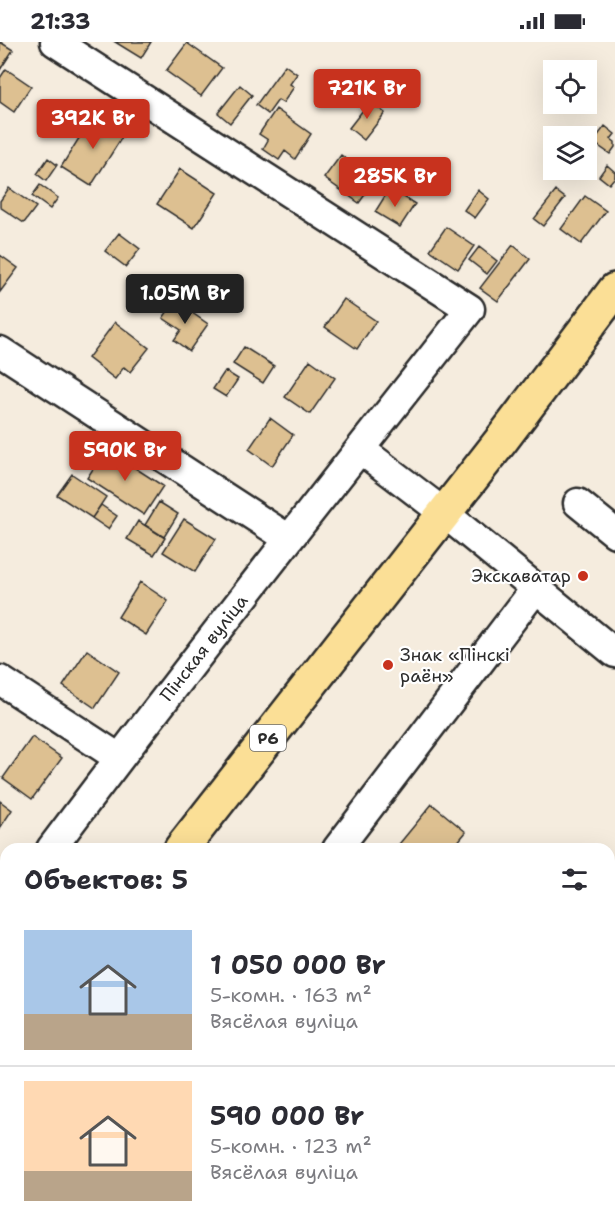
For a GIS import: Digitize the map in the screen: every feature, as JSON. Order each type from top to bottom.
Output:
[{"type":"main road","name":"Р6","points":[[186,843],[615,290]]},
{"type":"street","name":"Пінская вуліца","points":[[55,42],[470,309],[119,758],[55,843]]},
{"type":"street","points":[[0,351],[289,539]]},
{"type":"street","points":[[360,449],[444,513],[615,653]]},
{"type":"street","points":[[578,503],[615,532]]},
{"type":"street","points":[[342,843],[536,588]]},
{"type":"street","points":[[0,680],[119,758]]},
{"type":"building","points":[[0,42],[13,50],[0,70]]},
{"type":"building","points":[[115,42],[151,42],[141,58]]},
{"type":"building","points":[[187,43],[222,68],[201,96],[166,71]]},
{"type":"building","points":[[285,65],[297,74],[290,84],[294,87],[283,103],[278,100],[268,114],[256,105]]},
{"type":"building","points":[[6,69],[31,86],[14,112],[0,102],[0,78]]},
{"type":"building","points":[[240,85],[252,95],[230,123],[218,113]]},
{"type":"building","points":[[370,101],[385,113],[364,140],[349,128]]},
{"type":"building","points":[[276,109],[311,134],[295,159],[285,151],[279,160],[263,149],[268,140],[259,134]]},
{"type":"building","points":[[94,114],[124,134],[91,186],[61,167]]},
{"type":"building","points":[[605,126],[615,134],[611,139],[615,142],[615,147],[610,154],[597,145],[597,137]]},
{"type":"building","points":[[341,155],[375,181],[359,203],[324,178]]},
{"type":"building","points":[[48,158],[57,165],[46,181],[37,174]]},
{"type":"building","points":[[607,165],[615,172],[615,177],[609,184],[599,176]]},
{"type":"building","points":[[180,169],[217,193],[194,228],[157,204]]},
{"type":"building","points":[[40,185],[58,198],[50,209],[32,196]]},
{"type":"building","points":[[9,188],[36,207],[24,223],[0,207],[0,201]]},
{"type":"building","points":[[390,188],[415,204],[400,227],[375,212]]},
{"type":"building","points":[[478,190],[489,199],[475,218],[464,210]]},
{"type":"building","points":[[556,191],[565,198],[543,226],[534,219]]},
{"type":"building","points":[[585,196],[606,211],[581,244],[561,229]]},
{"type":"building","points":[[446,227],[474,246],[458,269],[430,250]]},
{"type":"building","points":[[119,233],[140,249],[126,267],[105,251]]},
{"type":"building","points":[[513,245],[530,259],[498,301],[480,288]]},
{"type":"building","points":[[479,247],[497,261],[487,274],[469,260]]},
{"type":"building","points":[[0,255],[18,268],[0,292]]},
{"type":"building","points":[[344,299],[376,321],[357,349],[325,327]]},
{"type":"building","points":[[175,301],[208,324],[189,351],[174,340],[181,330],[163,318]]},
{"type":"building","points":[[115,322],[149,348],[130,372],[124,367],[115,379],[88,358]]},
{"type":"building","points":[[244,347],[274,366],[263,383],[233,364]]},
{"type":"building","points":[[310,360],[335,378],[310,414],[285,397]]},
{"type":"building","points":[[225,371],[238,379],[226,397],[213,389]]},
{"type":"building","points":[[270,418],[293,435],[272,466],[249,449]]},
{"type":"building","points":[[106,449],[163,486],[144,515],[87,478]]},
{"type":"building","points":[[72,474],[106,497],[92,518],[57,495]]},
{"type":"building","points":[[159,502],[178,514],[164,537],[145,525]]},
{"type":"building","points":[[101,505],[117,516],[108,529],[92,518]]},
{"type":"building","points":[[184,519],[216,539],[195,572],[163,552]]},
{"type":"building","points":[[138,521],[165,538],[154,555],[127,539]]},
{"type":"building","points":[[140,582],[168,601],[146,635],[118,617]]},
{"type":"building","points":[[87,650],[119,672],[95,708],[63,686]]},
{"type":"building","points":[[32,737],[62,758],[32,799],[3,778]]},
{"type":"building","points":[[0,801],[12,810],[0,828]]},
{"type":"building","points":[[432,804],[466,832],[457,843],[400,843]]},
{"type":"place","name":"Экскаватар","points":[[583,576]]},
{"type":"place","name":"Знак «Пінскі раён»","points":[[388,665]]}]
